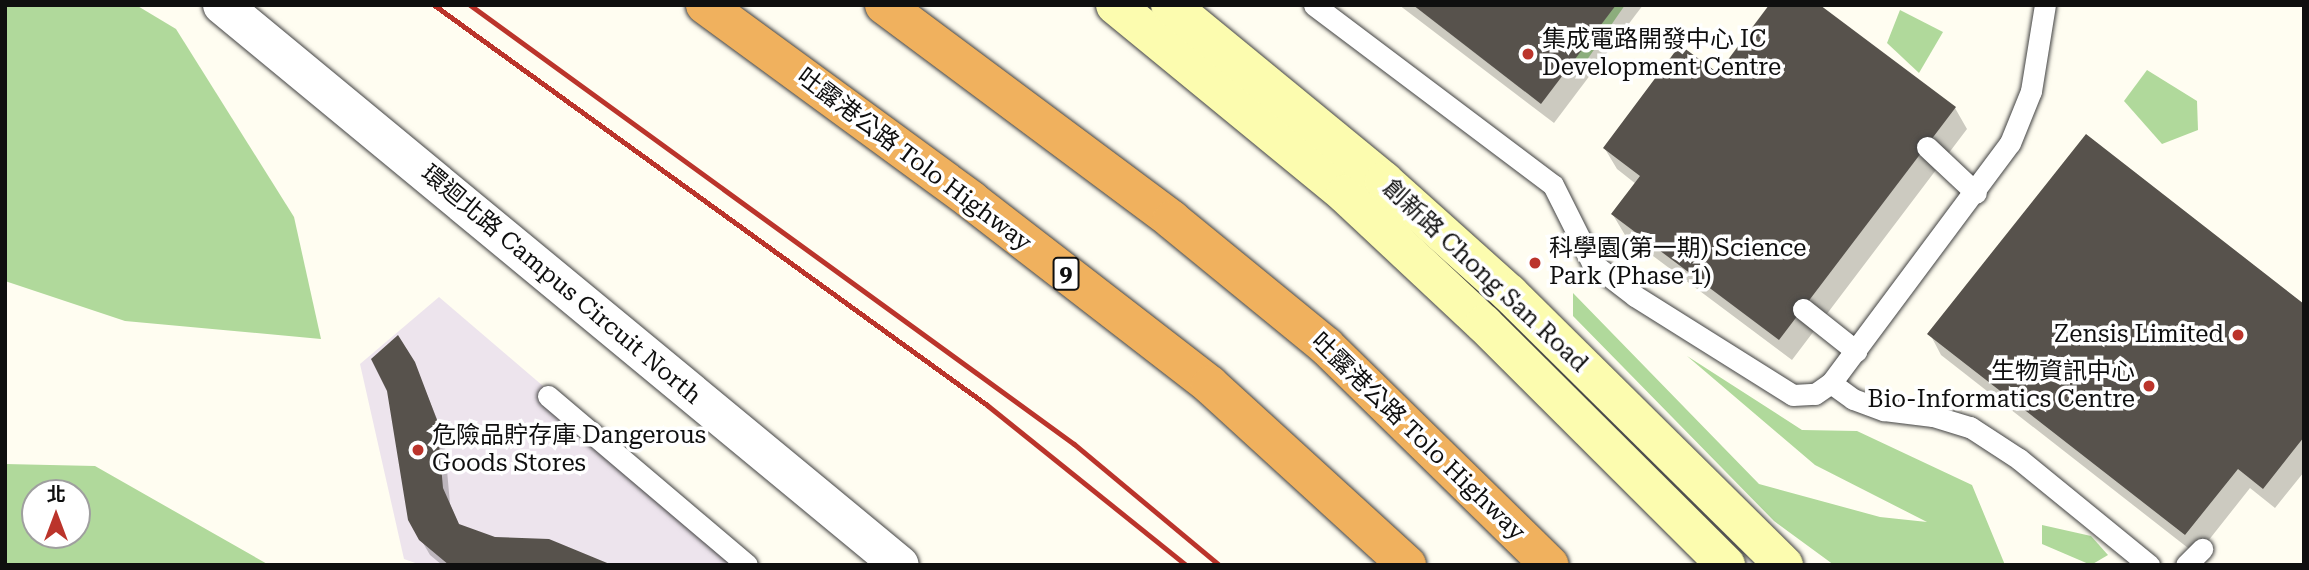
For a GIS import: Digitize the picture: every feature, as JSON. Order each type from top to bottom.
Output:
[{"type":"highway","name":"吐露港公路 Tolo Highway","points":[[705,5],[971,200],[1210,385],[1408,565]]},
{"type":"highway","name":"吐露港公路 Tolo Highway","points":[[884,5],[1172,220],[1326,346],[1550,565]]},
{"type":"main road","name":"創新路 Chong San Road","points":[[1115,5],[1354,202],[1484,324],[1726,565]]},
{"type":"main road","name":"創新路 Chong San Road","points":[[1170,5],[1300,110],[1509,293],[1784,565]]},
{"type":"street","name":"環迴北路 Campus Circuit North","points":[[222,5],[900,565]]},
{"type":"lane","points":[[1314,5],[1553,185],[1592,263],[1634,296],[1793,395],[1815,394],[1831,383],[1976,193],[2010,143],[2031,91],[2045,5]]},
{"type":"lane","points":[[1927,147],[1976,193]]},
{"type":"lane","points":[[1803,309],[1856,351]]},
{"type":"lane","points":[[1831,383],[1853,399],[1884,410],[1933,416],[1970,427],[2019,459],[2149,565]]},
{"type":"lane","points":[[548,396],[747,565]]},
{"type":"lane","points":[[2186,565],[2203,549]]},
{"type":"shaded area","name":"危險品貯存庫 Dangerous Goods Stores","points":[[439,297],[752,565],[421,565],[404,559],[360,364]]},
{"type":"green space","points":[[5,5],[136,5],[176,29],[294,217],[321,339],[125,321],[5,281]]},
{"type":"green space","points":[[1595,5],[1625,5],[1580,70],[1553,66]]},
{"type":"green space","points":[[1900,10],[1943,32],[1919,73],[1887,43]]},
{"type":"green space","points":[[2147,70],[2197,101],[2198,130],[2162,144],[2124,101]]},
{"type":"green space","points":[[1573,293],[1759,484],[1880,517],[1927,522],[1815,465],[1687,356],[1802,430],[1857,431],[1972,485],[2005,565],[1834,565],[1774,521],[1573,316]]},
{"type":"green space","points":[[5,464],[95,466],[269,565],[5,565]]},
{"type":"green space","points":[[2042,525],[2091,536],[2108,555],[2091,565],[2042,544]]},
{"type":"building","name":"集成電路開發中心 IC Development Centre","points":[[1413,5],[1616,5],[1541,104]]},
{"type":"building","points":[[1769,5],[1820,5],[1956,107],[1779,340],[1611,214],[1640,176],[1603,148],[1680,45],[1718,73]]},
{"type":"building","name":"生物資訊中心 Bio-Informatics Centre","points":[[2086,134],[2304,304],[2304,437],[2263,489],[2238,469],[2185,535],[1927,334]]},
{"type":"building","name":"危險品貯存庫 Dangerous Goods Stores","points":[[398,335],[415,362],[437,420],[443,488],[459,524],[495,537],[549,539],[612,565],[449,565],[419,540],[408,520],[387,391],[371,359]]},
{"type":"railway","points":[[434,5],[987,405],[1186,565]]},
{"type":"railway","points":[[470,5],[1074,444],[1219,565]]},
{"type":"place","name":"集成電路開發中心 IC Development Centre","points":[[1528,54]]},
{"type":"place","name":"科學園(第一期) Science Park (Phase 1)","points":[[1535,263]]},
{"type":"place","name":"Zensis Limited","points":[[2238,335]]},
{"type":"place","name":"生物資訊中心 Bio-Informatics Centre","points":[[2149,386]]},
{"type":"place","name":"危險品貯存庫 Dangerous Goods Stores","points":[[418,450]]}]
